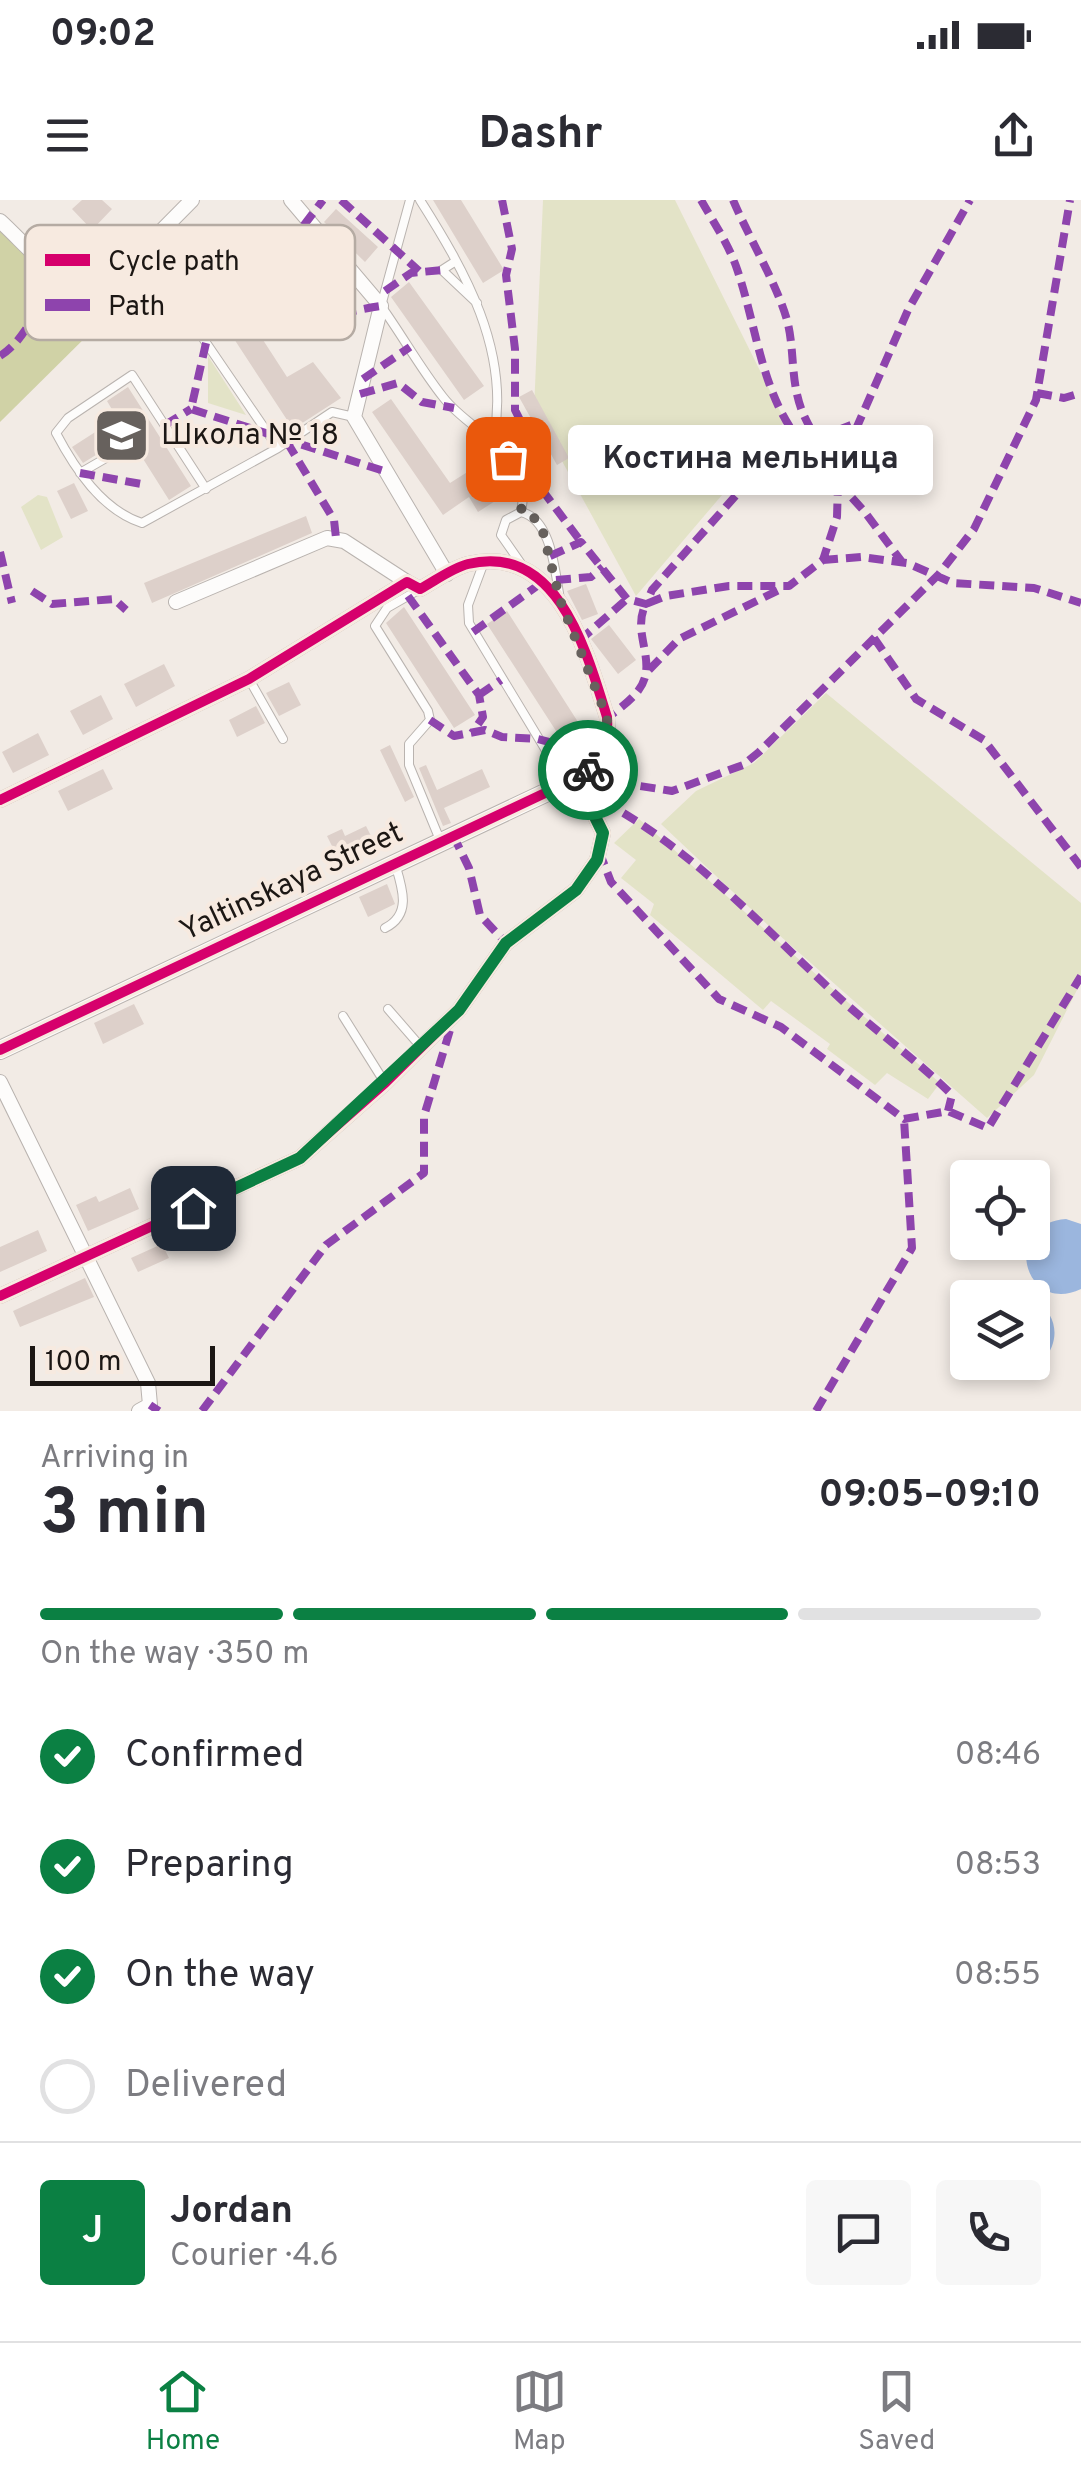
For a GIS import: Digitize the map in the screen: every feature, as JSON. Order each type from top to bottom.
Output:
[{"type":"street","points":[[167,225],[192,200]]},
{"type":"street","points":[[291,200],[312,225]]},
{"type":"street","points":[[0,221],[25,243]]},
{"type":"street","points":[[355,276],[380,306],[354,417],[448,574]]},
{"type":"street","points":[[176,602],[328,538],[344,541],[414,586]]},
{"type":"street","points":[[0,800],[249,679],[414,586],[484,562],[506,563],[528,572],[560,600],[607,717],[608,735],[602,756]]},
{"type":"street","name":"Yaltinskaya Street","points":[[0,1050],[571,780],[602,756]]},
{"type":"street","points":[[0,1296],[300,1158],[384,1083],[459,1010],[506,943],[576,890],[597,860],[603,833],[571,780]]},
{"type":"street","points":[[0,1082],[148,1383],[144,1408]]},
{"type":"lane","points":[[410,200],[380,306],[444,399],[472,426],[494,437],[521,480],[525,495],[521,512],[506,520],[501,535],[528,572]]},
{"type":"lane","points":[[420,200],[479,305],[495,377],[494,437]]},
{"type":"lane","points":[[456,261],[442,270],[479,305]]},
{"type":"lane","points":[[204,340],[278,448]]},
{"type":"lane","points":[[206,489],[132,375],[68,418],[56,433],[80,472],[124,518],[142,523],[206,489],[278,448],[332,412],[354,417]]},
{"type":"lane","points":[[80,472],[125,447]]},
{"type":"lane","points":[[521,512],[536,519],[543,532],[560,600]]},
{"type":"lane","points":[[484,562],[468,605],[469,623],[571,780]]},
{"type":"lane","points":[[414,586],[387,608],[375,626],[428,711],[430,720],[408,744],[409,765],[440,841]]},
{"type":"lane","points":[[249,679],[284,739]]},
{"type":"lane","points":[[385,928],[400,916],[404,900],[394,863]]},
{"type":"lane","points":[[388,1008],[421,1047]]},
{"type":"lane","points":[[343,1016],[384,1083]]},
{"type":"green space","points":[[543,200],[675,200],[785,421],[636,596],[534,410]]},
{"type":"green space","points":[[0,228],[25,252],[25,340],[83,340],[0,422]]},
{"type":"green space","points":[[208,356],[246,415],[208,403]]},
{"type":"green space","points":[[38,495],[47,497],[63,537],[41,550],[21,507]]},
{"type":"green space","points":[[826,693],[1081,903],[1081,982],[1034,1075],[987,1118],[770,927],[661,824],[696,791],[754,763]]},
{"type":"green space","points":[[639,819],[940,1083],[928,1099],[887,1073],[875,1085],[827,1049],[830,1044],[771,1001],[763,1010],[650,915],[654,904],[621,878],[636,860],[614,843]]},
{"type":"water","points":[[1066,1219],[1081,1224],[1081,1289],[1061,1294],[1050,1291],[1050,1280],[1034,1280],[1027,1266],[1027,1260],[1050,1260],[1050,1224]]},
{"type":"water","points":[[1050,1317],[1054,1324],[1050,1349]]},
{"type":"building","points":[[82,200],[102,200],[112,209],[97,225],[87,225],[72,209]]},
{"type":"building","points":[[433,200],[461,200],[504,270],[483,283]]},
{"type":"building","points":[[336,209],[354,225],[327,225],[324,222]]},
{"type":"building","points":[[355,226],[378,247],[365,262],[355,252]]},
{"type":"building","points":[[409,282],[484,386],[464,400],[391,297]]},
{"type":"building","points":[[235,340],[263,340],[287,377],[313,362],[341,398],[293,429]]},
{"type":"building","points":[[128,387],[191,486],[169,500],[128,435],[83,463],[72,447],[117,418],[107,401]]},
{"type":"building","points":[[532,390],[569,458],[557,465],[519,397]]},
{"type":"building","points":[[391,399],[450,483],[496,454],[514,489],[478,512],[469,497],[443,515],[372,412]]},
{"type":"building","points":[[74,483],[88,511],[71,519],[57,491]]},
{"type":"building","points":[[306,516],[312,533],[152,603],[144,583]]},
{"type":"building","points":[[586,584],[598,614],[582,620],[567,591]]},
{"type":"building","points":[[404,607],[475,715],[454,728],[386,623]]},
{"type":"building","points":[[507,611],[578,722],[558,734],[487,624]]},
{"type":"building","points":[[609,625],[636,660],[618,674],[591,639]]},
{"type":"building","points":[[164,664],[175,686],[136,707],[124,684]]},
{"type":"building","points":[[289,682],[301,705],[279,716],[266,693]]},
{"type":"building","points":[[101,695],[113,719],[83,735],[70,711]]},
{"type":"building","points":[[256,706],[265,723],[237,737],[229,720]]},
{"type":"building","points":[[38,733],[49,755],[13,773],[2,752]]},
{"type":"building","points":[[390,745],[414,797],[405,802],[380,750]]},
{"type":"building","points":[[426,765],[437,790],[482,769],[490,787],[444,808],[451,823],[443,826],[419,768]]},
{"type":"building","points":[[103,769],[113,789],[68,811],[58,791]]},
{"type":"building","points":[[366,826],[376,846],[361,853],[358,846],[337,856],[327,836],[342,829],[345,836]]},
{"type":"building","points":[[387,884],[395,904],[368,917],[359,897]]},
{"type":"building","points":[[134,1004],[144,1024],[103,1044],[94,1023]]},
{"type":"building","points":[[130,1188],[139,1209],[88,1231],[76,1205],[96,1196],[99,1202]]},
{"type":"building","points":[[38,1230],[47,1251],[0,1272],[0,1247]]},
{"type":"building","points":[[162,1244],[169,1258],[138,1272],[131,1258]]},
{"type":"building","points":[[85,1278],[94,1297],[20,1327],[13,1311]]},
{"type":"marked path","points":[[304,225],[323,200]]},
{"type":"marked path","points":[[341,200],[419,271]]},
{"type":"marked path","points":[[502,200],[512,249],[506,275],[515,349],[515,410],[530,440],[531,475],[581,542]]},
{"type":"marked path","points":[[701,200],[734,260],[767,378],[797,437],[818,438],[861,421]]},
{"type":"marked path","points":[[733,200],[782,305],[798,399],[831,473]]},
{"type":"marked path","points":[[583,728],[594,729],[634,696],[644,680],[646,659],[641,626],[646,604],[666,596],[729,586],[789,586],[823,560],[837,517],[838,484],[846,452],[908,310],[970,200]]},
{"type":"marked path","points":[[430,720],[454,736],[485,730],[502,737],[538,739],[602,756],[640,786],[672,791],[743,765],[939,574],[974,529],[1036,400],[1070,200]]},
{"type":"marked path","points":[[385,291],[411,273],[442,270]]},
{"type":"marked path","points":[[355,310],[381,306]]},
{"type":"marked path","points":[[0,356],[25,331]]},
{"type":"marked path","points":[[206,343],[191,409],[387,472]]},
{"type":"marked path","points":[[363,379],[410,347]]},
{"type":"marked path","points":[[360,394],[398,383],[422,402],[454,408]]},
{"type":"marked path","points":[[1037,393],[1064,398],[1081,393]]},
{"type":"marked path","points":[[165,425],[191,409]]},
{"type":"marked path","points":[[550,556],[581,542],[627,599],[646,604],[652,590],[785,440],[797,437],[864,511],[902,562]]},
{"type":"marked path","points":[[287,442],[334,520],[336,538]]},
{"type":"marked path","points":[[80,473],[147,485]]},
{"type":"marked path","points":[[0,552],[12,603]]},
{"type":"marked path","points":[[823,560],[861,557],[907,563],[953,583],[1034,588],[1081,603]]},
{"type":"marked path","points":[[556,580],[591,577],[603,567]]},
{"type":"marked path","points":[[473,632],[544,581]]},
{"type":"marked path","points":[[649,670],[679,639],[779,590]]},
{"type":"marked path","points":[[32,591],[52,604],[114,599],[126,610]]},
{"type":"marked path","points":[[408,596],[479,695],[483,717],[472,733]]},
{"type":"marked path","points":[[579,641],[627,599]]},
{"type":"marked path","points":[[874,638],[916,699],[984,740],[1081,867]]},
{"type":"marked path","points":[[479,695],[501,680]]},
{"type":"marked path","points":[[583,791],[656,835],[722,887],[846,1004],[952,1095],[948,1111]]},
{"type":"marked path","points":[[453,835],[469,868],[480,915],[506,943]]},
{"type":"marked path","points":[[599,851],[611,882],[719,999],[781,1027],[904,1119],[948,1111],[988,1128],[1081,976]]},
{"type":"marked path","points":[[202,1411],[326,1245],[424,1173],[424,1116],[453,1020]]},
{"type":"marked path","points":[[816,1411],[912,1248],[904,1119]]},
{"type":"marked path","points":[[150,1405],[159,1411]]},
{"type":"cycle path","points":[[0,800],[249,679],[407,582],[420,589],[468,564],[499,562],[525,570],[546,586],[564,608],[578,635],[607,717],[601,752],[577,778],[0,1050]]},
{"type":"cycle path","points":[[0,1296],[300,1158],[385,1083],[459,1010],[506,943],[576,890],[597,860],[603,833],[577,778]]},
{"type":"way so far","points":[[508,459],[524,488],[521,512],[536,519],[543,532],[560,600],[598,686],[607,717],[608,735],[602,756],[588,770]]},
{"type":"place","name":"Школа № 18","points":[[122,436]]},
{"type":"place","name":"Костина мельница","points":[[508,459]]},
{"type":"route","points":[[193,1208],[300,1158],[459,1010],[506,943],[576,890],[597,860],[603,833],[576,778],[588,770]]}]
